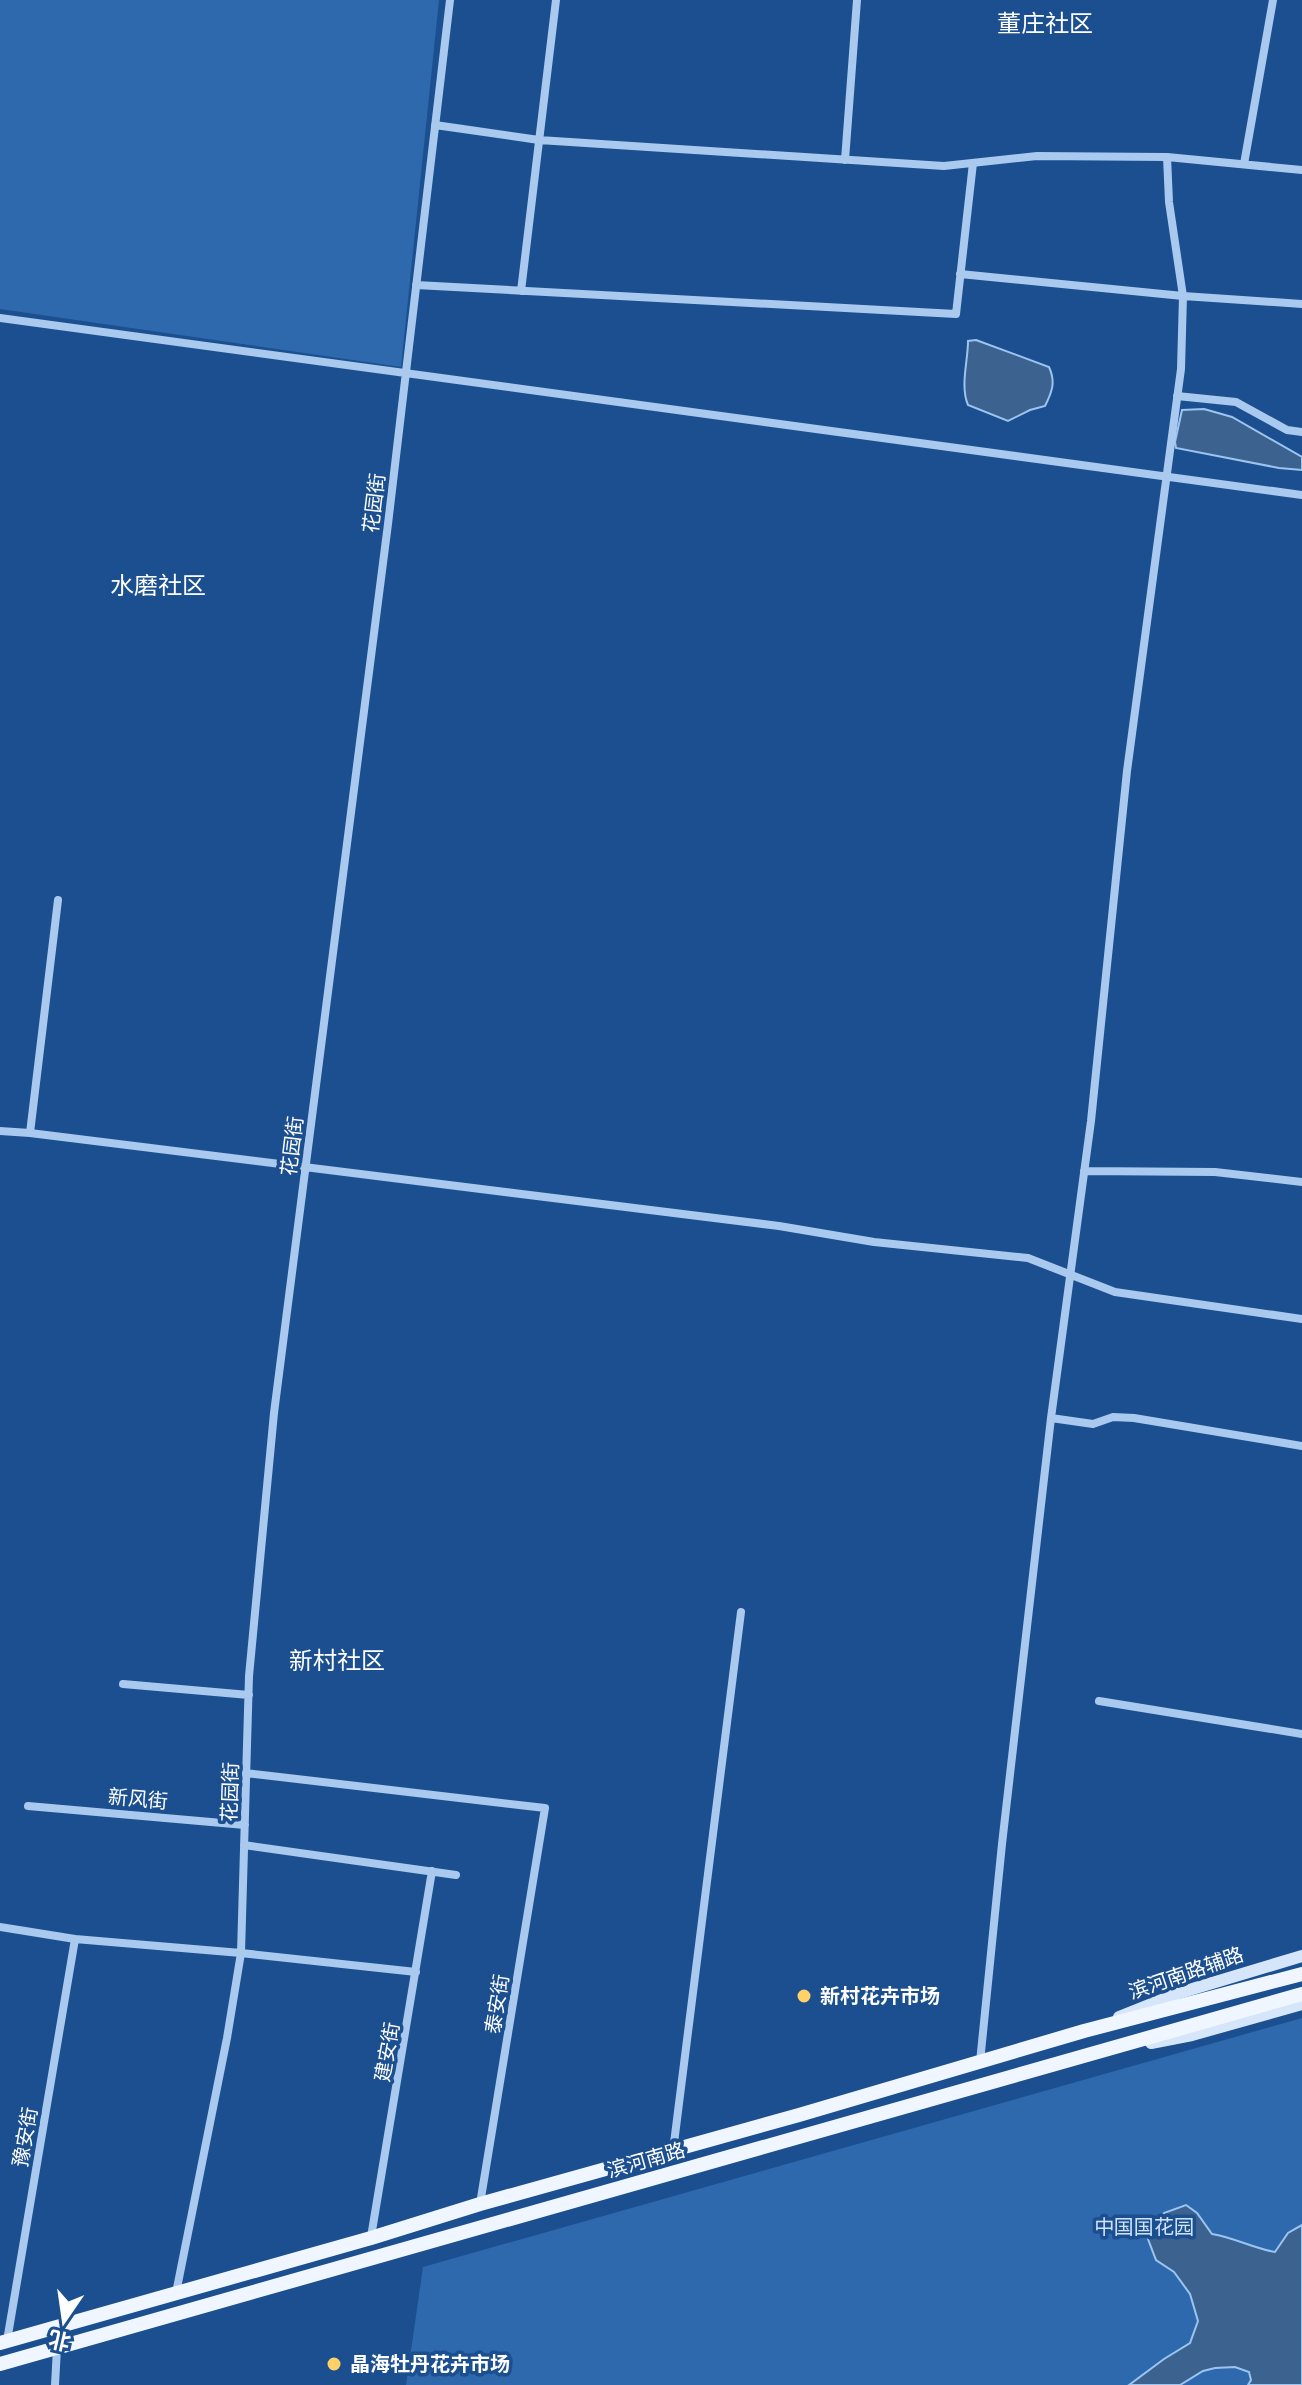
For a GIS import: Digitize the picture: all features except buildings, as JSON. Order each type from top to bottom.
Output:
[{"type":"main road","name":"滨河南路辅路","points":[[1084,2031],[1179,1993],[1302,1956]]},
{"type":"main road","name":"滨河南路","points":[[2,2342],[1084,2031],[1302,1974]]},
{"type":"main road","name":"滨河南路","points":[[4,2365],[1302,1994]]},
{"type":"main road","points":[[1093,2054],[1192,2035],[1302,2004]]},
{"type":"main road","points":[[596,2172],[602,2193]]},
{"type":"main road","points":[[2,2342],[57,2348]]},
{"type":"street","name":"花园街","points":[[176,2294],[241,1953],[249,1695],[274,1413],[406,373],[450,0]]},
{"type":"street","points":[[521,291],[556,0]]},
{"type":"street","points":[[845,160],[857,0]]},
{"type":"street","points":[[1244,164],[1273,0]]},
{"type":"street","points":[[435,125],[539,140],[944,166],[1037,156],[1167,157],[1302,170]]},
{"type":"street","points":[[980,2062],[1000,1857],[1051,1418],[1084,1171],[1127,771],[1181,369],[1183,296],[1169,202],[1167,157]]},
{"type":"street","points":[[416,285],[956,314],[973,163]]},
{"type":"street","points":[[960,274],[1183,296],[1302,304]]},
{"type":"street","points":[[0,318],[1302,495]]},
{"type":"street","points":[[1177,396],[1236,402],[1287,430],[1302,432]]},
{"type":"street","points":[[30,1133],[58,900]]},
{"type":"street","points":[[0,1131],[779,1226],[874,1242],[1028,1258],[1115,1292],[1302,1319]]},
{"type":"street","points":[[1084,1171],[1215,1172],[1302,1182]]},
{"type":"street","points":[[1051,1418],[1093,1424],[1113,1417],[1134,1418],[1302,1446]]},
{"type":"street","points":[[673,2151],[741,1612]]},
{"type":"street","points":[[123,1684],[249,1695]]},
{"type":"street","points":[[1099,1701],[1302,1734]]},
{"type":"street","name":"泰安街","points":[[246,1773],[545,1808],[480,2204]]},
{"type":"street","name":"新风街","points":[[28,1806],[245,1825]]},
{"type":"street","points":[[244,1845],[456,1875]]},
{"type":"street","name":"建安街","points":[[371,2238],[432,1871]]},
{"type":"street","points":[[0,1927],[75,1939],[416,1972]]},
{"type":"street","name":"豫安街","points":[[2,2342],[75,1939]]},
{"type":"street","points":[[55,2385],[57,2348]]},
{"type":"green space","points":[[0,0],[439,0],[401,367],[0,309]]},
{"type":"green space","name":"中国国花园","points":[[1302,2018],[1302,2385],[406,2385],[423,2267]]},
{"type":"shaded area","points":[[976,340],[1049,367],[1052,387],[1045,406],[1008,421],[968,405],[964,382],[968,341]]},
{"type":"shaded area","points":[[1204,409],[1232,417],[1302,457],[1302,470],[1176,448],[1182,410]]},
{"type":"shaded area","points":[[1186,2205],[1197,2213],[1212,2234],[1275,2252],[1288,2233],[1302,2225],[1302,2385],[1248,2385],[1251,2380],[1249,2372],[1235,2367],[1203,2371],[1180,2385],[1129,2385],[1190,2343],[1198,2321],[1190,2294],[1174,2272],[1156,2260],[1148,2239],[1164,2213]]},
{"type":"place","name":"新村花卉市场","points":[[804,1996]]},
{"type":"place","name":"晶海牡丹花卉市场","points":[[334,2364]]},
{"type":"district","name":"董庄社区","points":[[1045,24]]},
{"type":"district","name":"水磨社区","points":[[158,586]]},
{"type":"district","name":"新村社区","points":[[337,1661]]}]
